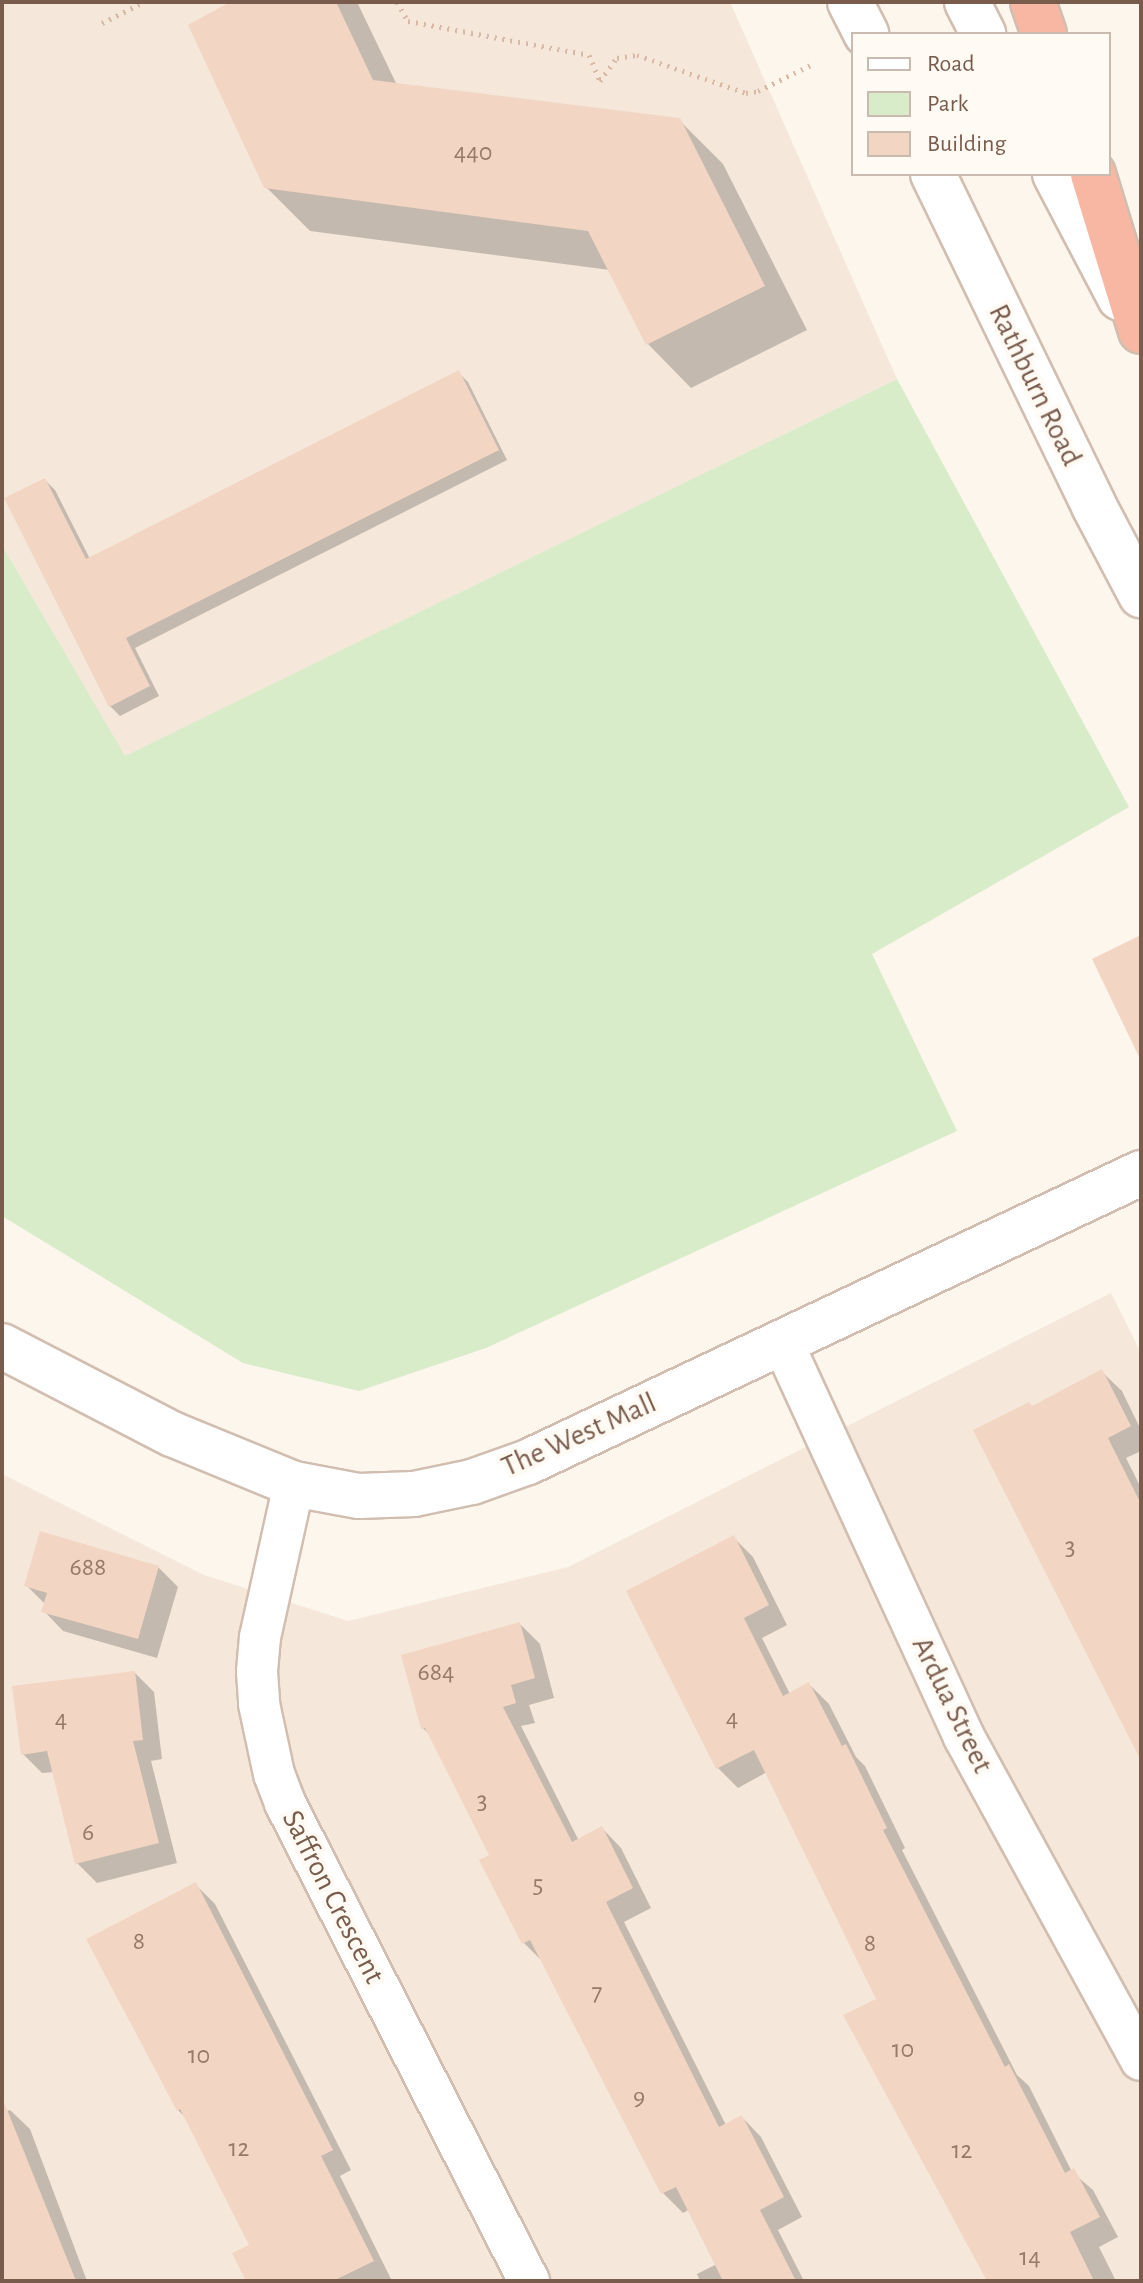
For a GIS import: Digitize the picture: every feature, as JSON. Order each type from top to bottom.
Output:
[{"type":"highway","points":[[1033,2],[1043,32]]},
{"type":"highway","points":[[1094,176],[1141,331]]},
{"type":"street","points":[[850,2],[865,32]]},
{"type":"street","points":[[967,2],[982,32]]},
{"type":"street","name":"Rathburn Road","points":[[934,176],[1094,506],[1141,595]]},
{"type":"street","points":[[1056,176],[1141,340]]},
{"type":"street","name":"The West Mall","points":[[2,1346],[172,1434],[294,1484],[359,1496],[414,1494],[472,1482],[528,1462],[1141,1173]]},
{"type":"street","name":"Ardua Street","points":[[782,1341],[964,1737],[1141,2060]]},
{"type":"street","name":"Saffron Crescent","points":[[294,1484],[260,1637],[257,1672],[259,1704],[274,1774],[285,1803],[529,2281]]},
{"type":"path","points":[[102,23],[144,2]]},
{"type":"path","points":[[397,2],[408,21],[589,55],[600,81],[617,58],[637,55],[746,93],[758,91],[815,63]]},
{"type":"shaded area","points":[[2,2],[730,2],[897,379],[125,757],[2,545]]},
{"type":"shaded area","points":[[1111,1293],[1141,1353],[1141,2281],[2,2281],[2,1474],[204,1575],[348,1621],[568,1567]]},
{"type":"green space","points":[[897,379],[1129,807],[872,954],[957,1131],[486,1348],[359,1391],[243,1363],[2,1216],[2,545],[125,756]]},
{"type":"building","points":[[230,2],[336,2],[373,80],[680,118],[765,286],[646,345],[588,231],[264,188],[188,25]]},
{"type":"building","points":[[459,370],[499,450],[126,638],[150,686],[109,707],[4,498],[45,478],[86,559]]},
{"type":"building","points":[[1141,935],[1141,1061],[1092,959]]},
{"type":"building","points":[[1102,1369],[1131,1426],[1108,1438],[1141,1504],[1141,1761],[973,1430],[1029,1402],[1032,1406]]},
{"type":"building","points":[[40,1531],[159,1566],[138,1639],[41,1612],[47,1593],[24,1586]]},
{"type":"building","points":[[734,1535],[769,1605],[744,1618],[783,1696],[809,1682],[842,1746],[846,1744],[887,1828],[883,1830],[1005,2067],[1009,2064],[1065,2173],[1074,2168],[1100,2217],[1070,2232],[1094,2281],[987,2281],[843,2015],[876,1999],[754,1750],[716,1769],[626,1591]]},
{"type":"building","points":[[520,1622],[535,1678],[511,1685],[516,1703],[503,1707],[572,1842],[602,1826],[633,1888],[606,1902],[719,2127],[742,2115],[784,2197],[760,2210],[796,2281],[723,2281],[676,2187],[661,2194],[530,1940],[522,1944],[479,1860],[489,1855],[425,1728],[421,1729],[401,1655]]},
{"type":"building","points":[[135,1671],[143,1740],[133,1741],[159,1843],[75,1864],[47,1751],[21,1755],[12,1686]]},
{"type":"building","points":[[196,1882],[333,2150],[321,2156],[374,2261],[333,2281],[246,2281],[232,2253],[249,2245],[180,2109],[177,2111],[86,1939]]},
{"type":"building","points":[[4,2102],[76,2281],[2,2281]]}]
